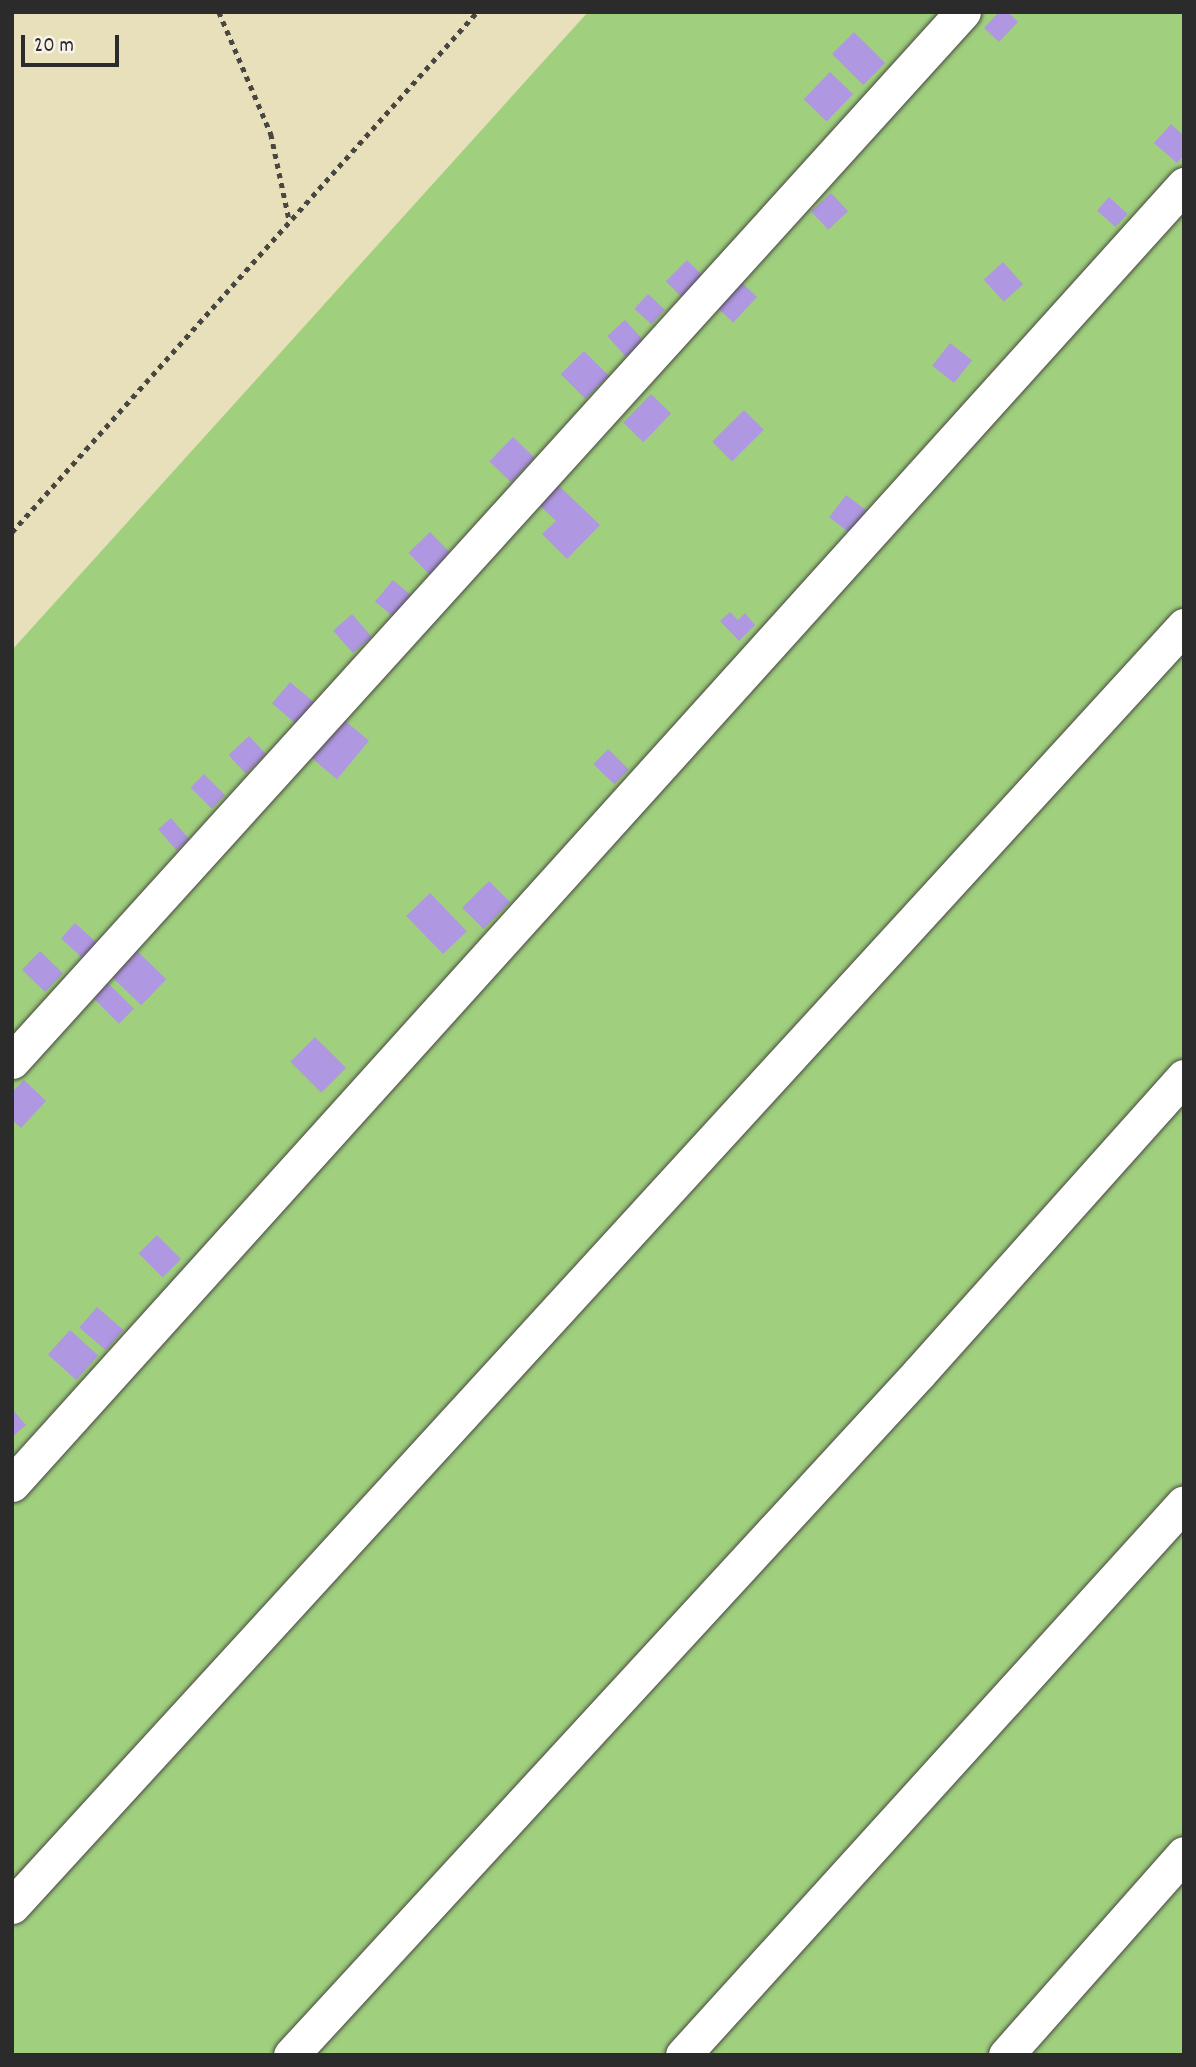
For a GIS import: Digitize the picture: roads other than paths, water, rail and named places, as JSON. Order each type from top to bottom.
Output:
[{"type":"street","points":[[12,1061],[963,12]]},
{"type":"street","points":[[12,1484],[1184,185]]},
{"type":"street","points":[[12,1906],[1184,626]]},
{"type":"street","points":[[291,2055],[910,1384],[1184,1077]]},
{"type":"street","points":[[683,2055],[1184,1503]]},
{"type":"street","points":[[1006,2055],[1184,1854]]}]
